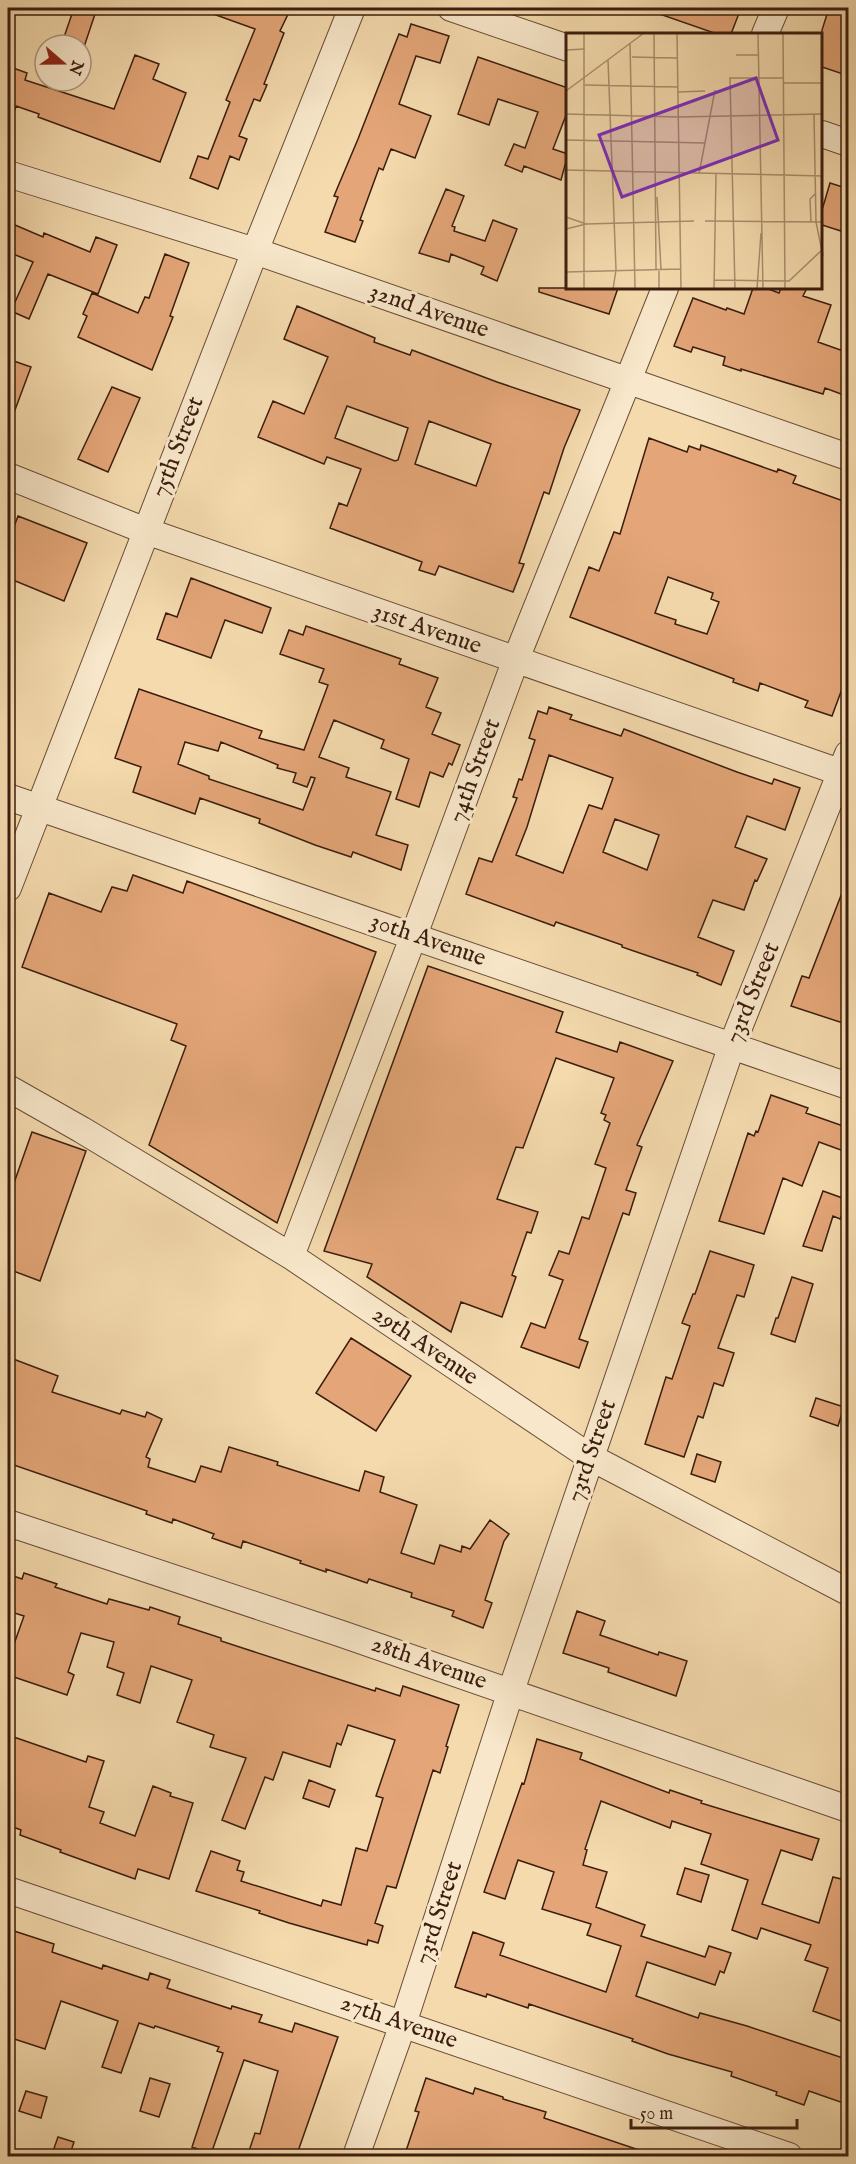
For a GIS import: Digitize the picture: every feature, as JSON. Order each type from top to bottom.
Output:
[{"type":"street","name":"75th Street","points":[[8,888],[255,251],[352,8]]},
{"type":"street","points":[[451,8],[566,47]]},
{"type":"street","points":[[765,33],[776,8]]},
{"type":"street","points":[[823,134],[849,143]]},
{"type":"street","name":"32nd Avenue","points":[[8,174],[255,251],[849,457]]},
{"type":"street","name":"74th Street","points":[[291,1256],[414,935],[516,659],[664,290]]},
{"type":"street","name":"31st Avenue","points":[[8,476],[146,531],[516,659],[846,767]]},
{"type":"street","name":"73rd Street","points":[[356,2157],[403,2024],[590,1457],[732,1045],[846,767]]},
{"type":"street","name":"30th Avenue","points":[[8,797],[849,1086]]},
{"type":"street","name":"29th Avenue","points":[[8,1088],[291,1256],[590,1457],[849,1592]]},
{"type":"street","name":"28th Avenue","points":[[8,1524],[511,1691],[849,1809]]},
{"type":"street","name":"27th Avenue","points":[[8,1890],[789,2157]]},
{"type":"building","points":[[74,8],[97,8],[89,33],[65,33]]},
{"type":"building","points":[[202,8],[291,8],[280,31],[284,33],[264,84],[267,85],[260,101],[254,99],[239,136],[247,139],[239,160],[230,156],[218,189],[190,178],[198,156],[208,159],[230,102],[226,100],[255,29],[202,10]]},
{"type":"building","points":[[648,8],[741,8],[731,33],[714,33],[648,10]]},
{"type":"building","points":[[829,8],[849,8],[849,76],[823,67],[822,30]]},
{"type":"building","points":[[411,24],[449,36],[440,63],[416,56],[399,104],[431,116],[415,158],[391,149],[383,170],[379,168],[360,220],[363,221],[355,242],[325,232],[338,197],[334,196],[399,34],[407,37]]},
{"type":"building","points":[[135,55],[159,64],[153,79],[186,93],[160,162],[38,117],[39,114],[16,106],[11,122],[8,121],[8,66],[27,73],[25,80],[33,83],[33,93],[65,93],[114,109]]},
{"type":"building","points":[[478,57],[566,87],[566,115],[553,149],[566,153],[561,180],[524,166],[522,172],[505,165],[514,144],[525,148],[538,112],[498,99],[489,125],[458,114]]},
{"type":"building","points":[[830,183],[849,189],[849,209],[841,231],[823,225],[823,207]]},
{"type":"building","points":[[446,189],[464,196],[452,226],[455,227],[454,231],[485,241],[493,220],[517,229],[497,281],[481,274],[484,267],[451,254],[449,262],[419,253]]},
{"type":"building","points":[[8,222],[43,237],[44,233],[90,252],[96,237],[117,245],[98,294],[48,274],[29,319],[11,311],[33,262],[8,252]]},
{"type":"building","points":[[165,254],[189,263],[170,316],[173,317],[152,370],[78,337],[87,316],[83,314],[92,293],[138,313],[145,297],[149,298]]},
{"type":"building","points":[[539,288],[617,290],[609,314],[539,292]]},
{"type":"building","points":[[752,290],[771,290],[779,293],[780,290],[806,290],[803,296],[831,305],[818,342],[849,353],[849,397],[825,388],[823,394],[741,369],[741,371],[723,365],[725,357],[693,347],[691,352],[674,346],[693,298],[744,314]]},
{"type":"building","points":[[297,306],[375,338],[374,342],[410,355],[412,350],[580,410],[564,448],[549,494],[544,492],[519,563],[524,564],[513,592],[439,566],[435,575],[419,570],[422,562],[330,528],[339,503],[347,506],[361,469],[327,457],[324,464],[258,437],[273,401],[304,414],[328,357],[284,339]],"holes":[[[347,406],[408,428],[398,460],[395,461],[335,438]],[[429,421],[491,444],[476,486],[415,464]]]},
{"type":"building","points":[[8,359],[31,367],[9,426],[8,426]]},
{"type":"building","points":[[112,387],[140,398],[108,472],[78,459]]},
{"type":"building","points":[[649,438],[687,452],[689,446],[700,450],[701,445],[777,472],[778,469],[796,476],[793,483],[849,503],[849,670],[832,716],[805,707],[808,701],[760,683],[758,691],[733,682],[734,679],[570,617],[589,567],[599,571],[614,532],[620,534]],"holes":[[[668,577],[713,593],[711,599],[719,602],[707,634],[675,624],[676,620],[655,613]]]},
{"type":"building","points":[[18,516],[87,543],[64,601],[8,578],[8,543]]},
{"type":"building","points":[[191,578],[271,608],[262,633],[225,620],[211,658],[157,639],[166,613],[177,617]]},
{"type":"building","points":[[306,626],[401,659],[399,664],[438,678],[426,707],[441,713],[432,734],[460,745],[452,765],[449,763],[443,777],[430,772],[419,807],[396,799],[409,759],[381,748],[384,740],[334,720],[319,757],[349,768],[346,777],[391,792],[376,835],[408,845],[401,870],[353,852],[351,857],[315,845],[259,823],[260,819],[200,798],[195,814],[133,792],[141,767],[115,758],[139,689],[262,731],[259,738],[304,750],[328,685],[319,682],[324,669],[280,654],[289,630],[303,635]],"holes":[[[185,742],[218,751],[221,742],[278,765],[277,768],[296,773],[293,782],[307,787],[311,777],[315,778],[303,810],[209,779],[209,776],[178,764]]]},
{"type":"building","points":[[549,707],[572,715],[570,719],[621,736],[624,729],[772,784],[774,779],[800,788],[785,830],[747,816],[735,847],[767,859],[757,881],[755,880],[744,910],[713,900],[698,937],[734,951],[721,985],[697,975],[698,973],[622,947],[622,945],[556,922],[554,926],[466,894],[479,858],[492,862],[517,798],[513,797],[519,779],[522,780],[535,740],[529,738],[538,711],[547,714]],"holes":[[[549,755],[613,778],[602,809],[589,805],[563,873],[516,855]],[[615,819],[659,835],[647,870],[603,852]]]},
{"type":"building","points":[[133,875],[183,893],[187,881],[376,952],[277,1223],[149,1145],[186,1046],[171,1040],[177,1024],[22,967],[49,893],[101,912],[112,887],[127,891]]},
{"type":"building","points":[[847,880],[849,880],[849,1025],[791,1006],[802,976],[809,978]]},
{"type":"building","points":[[428,966],[563,1012],[556,1032],[617,1052],[620,1042],[673,1061],[637,1145],[642,1147],[626,1190],[636,1193],[629,1215],[623,1213],[579,1339],[588,1342],[579,1368],[521,1347],[531,1323],[545,1328],[563,1280],[549,1275],[559,1251],[569,1254],[582,1217],[589,1219],[606,1168],[595,1164],[610,1123],[604,1120],[606,1115],[601,1113],[614,1078],[556,1058],[523,1148],[516,1147],[497,1199],[538,1212],[531,1233],[527,1232],[512,1275],[516,1277],[502,1317],[461,1302],[451,1332],[367,1277],[372,1264],[324,1251]]},
{"type":"building","points":[[771,1095],[808,1108],[806,1113],[849,1128],[849,1153],[819,1142],[802,1186],[783,1178],[764,1234],[719,1221],[748,1133],[754,1136],[756,1131],[758,1132]]},
{"type":"building","points":[[32,1132],[86,1151],[40,1281],[8,1269],[8,1200]]},
{"type":"building","points":[[823,1191],[848,1200],[840,1219],[833,1216],[822,1251],[803,1246]]},
{"type":"building","points":[[710,1251],[754,1265],[744,1297],[737,1295],[718,1348],[734,1353],[723,1386],[714,1383],[703,1418],[698,1416],[684,1457],[645,1444],[666,1377],[672,1379],[690,1326],[682,1323]]},
{"type":"building","points":[[792,1277],[813,1284],[795,1342],[771,1334]]},
{"type":"building","points":[[351,1338],[411,1376],[376,1431],[316,1393]]},
{"type":"building","points":[[8,1357],[58,1376],[52,1392],[120,1414],[122,1410],[145,1417],[147,1412],[162,1419],[146,1457],[150,1459],[148,1467],[195,1482],[201,1466],[221,1472],[229,1447],[359,1491],[365,1471],[384,1477],[380,1492],[417,1505],[401,1553],[434,1564],[440,1545],[461,1552],[462,1546],[470,1549],[490,1520],[509,1534],[504,1541],[485,1600],[492,1603],[483,1628],[452,1616],[454,1611],[411,1597],[412,1593],[369,1579],[367,1583],[326,1569],[326,1572],[243,1541],[241,1548],[212,1538],[214,1534],[173,1519],[172,1523],[146,1514],[147,1511],[8,1463]]},
{"type":"building","points":[[816,1398],[844,1407],[838,1426],[810,1416]]},
{"type":"building","points":[[697,1454],[721,1462],[715,1482],[691,1474]]},
{"type":"building","points":[[24,1573],[57,1584],[55,1587],[107,1604],[109,1599],[149,1610],[150,1607],[180,1617],[178,1624],[221,1638],[221,1641],[375,1691],[376,1688],[400,1696],[403,1686],[459,1705],[440,1773],[433,1770],[396,1888],[387,1886],[375,1923],[383,1926],[378,1943],[368,1940],[367,1945],[289,1923],[259,1913],[260,1911],[196,1891],[211,1851],[240,1861],[237,1870],[244,1872],[241,1881],[321,1906],[323,1900],[341,1905],[356,1848],[367,1851],[383,1798],[376,1796],[395,1740],[348,1725],[341,1745],[337,1743],[330,1767],[283,1752],[273,1780],[265,1777],[245,1829],[222,1820],[246,1758],[210,1747],[214,1735],[177,1722],[192,1680],[151,1666],[140,1703],[117,1695],[124,1673],[107,1667],[114,1642],[81,1633],[68,1672],[74,1675],[67,1695],[11,1676],[8,1661],[24,1616],[8,1611],[8,1574],[22,1579]]},
{"type":"building","points":[[577,1611],[605,1621],[600,1635],[658,1655],[659,1652],[687,1661],[676,1696],[608,1672],[609,1668],[563,1653]]},
{"type":"building","points":[[8,1735],[86,1762],[88,1756],[104,1761],[89,1807],[104,1812],[100,1823],[135,1836],[153,1786],[171,1793],[170,1796],[193,1803],[169,1879],[138,1869],[135,1879],[20,1835],[21,1830],[8,1825]]},
{"type":"building","points":[[537,1739],[582,1753],[580,1759],[669,1793],[670,1790],[702,1801],[701,1803],[819,1839],[812,1860],[781,1850],[762,1904],[819,1923],[833,1877],[849,1881],[849,2024],[813,2011],[828,1968],[805,1960],[811,1945],[761,1928],[757,1939],[732,1930],[748,1880],[701,1864],[711,1834],[672,1821],[670,1828],[601,1801],[585,1849],[587,1850],[583,1865],[607,1872],[596,1907],[645,1925],[641,1936],[705,1957],[709,1946],[731,1953],[724,1973],[720,1971],[715,1985],[647,1962],[636,1996],[698,2018],[700,2013],[747,2026],[849,2060],[849,2105],[809,2091],[804,2105],[776,2095],[777,2092],[731,2076],[732,2072],[668,2054],[632,2041],[633,2039],[529,2004],[528,2008],[487,1994],[486,1997],[455,1987],[473,1932],[504,1943],[500,1955],[606,1992],[621,1946],[587,1935],[591,1924],[542,1909],[554,1872],[518,1860],[505,1899],[484,1892],[522,1783],[524,1784]]},
{"type":"building","points":[[309,1780],[335,1790],[329,1807],[303,1798]]},
{"type":"building","points":[[685,1868],[709,1875],[701,1902],[677,1894]]},
{"type":"building","points":[[8,1929],[54,1944],[52,1952],[102,1969],[103,1965],[148,1980],[150,1973],[170,1980],[167,1988],[231,2009],[232,2006],[262,2015],[259,2022],[292,2032],[295,2023],[338,2037],[296,2157],[247,2157],[255,2133],[260,2134],[278,2071],[244,2060],[211,2154],[192,2147],[223,2053],[217,2051],[219,2047],[139,2023],[121,2073],[102,2067],[118,2021],[61,2001],[45,2049],[8,2037]]},
{"type":"building","points":[[150,2078],[170,2084],[159,2117],[140,2111]]},
{"type":"building","points":[[426,2078],[473,2094],[475,2088],[546,2112],[544,2118],[648,2153],[647,2157],[404,2157],[419,2112],[415,2111]]},
{"type":"building","points":[[26,2091],[47,2097],[41,2118],[19,2111]]},
{"type":"building","points":[[58,2137],[74,2142],[69,2157],[51,2157]]}]
